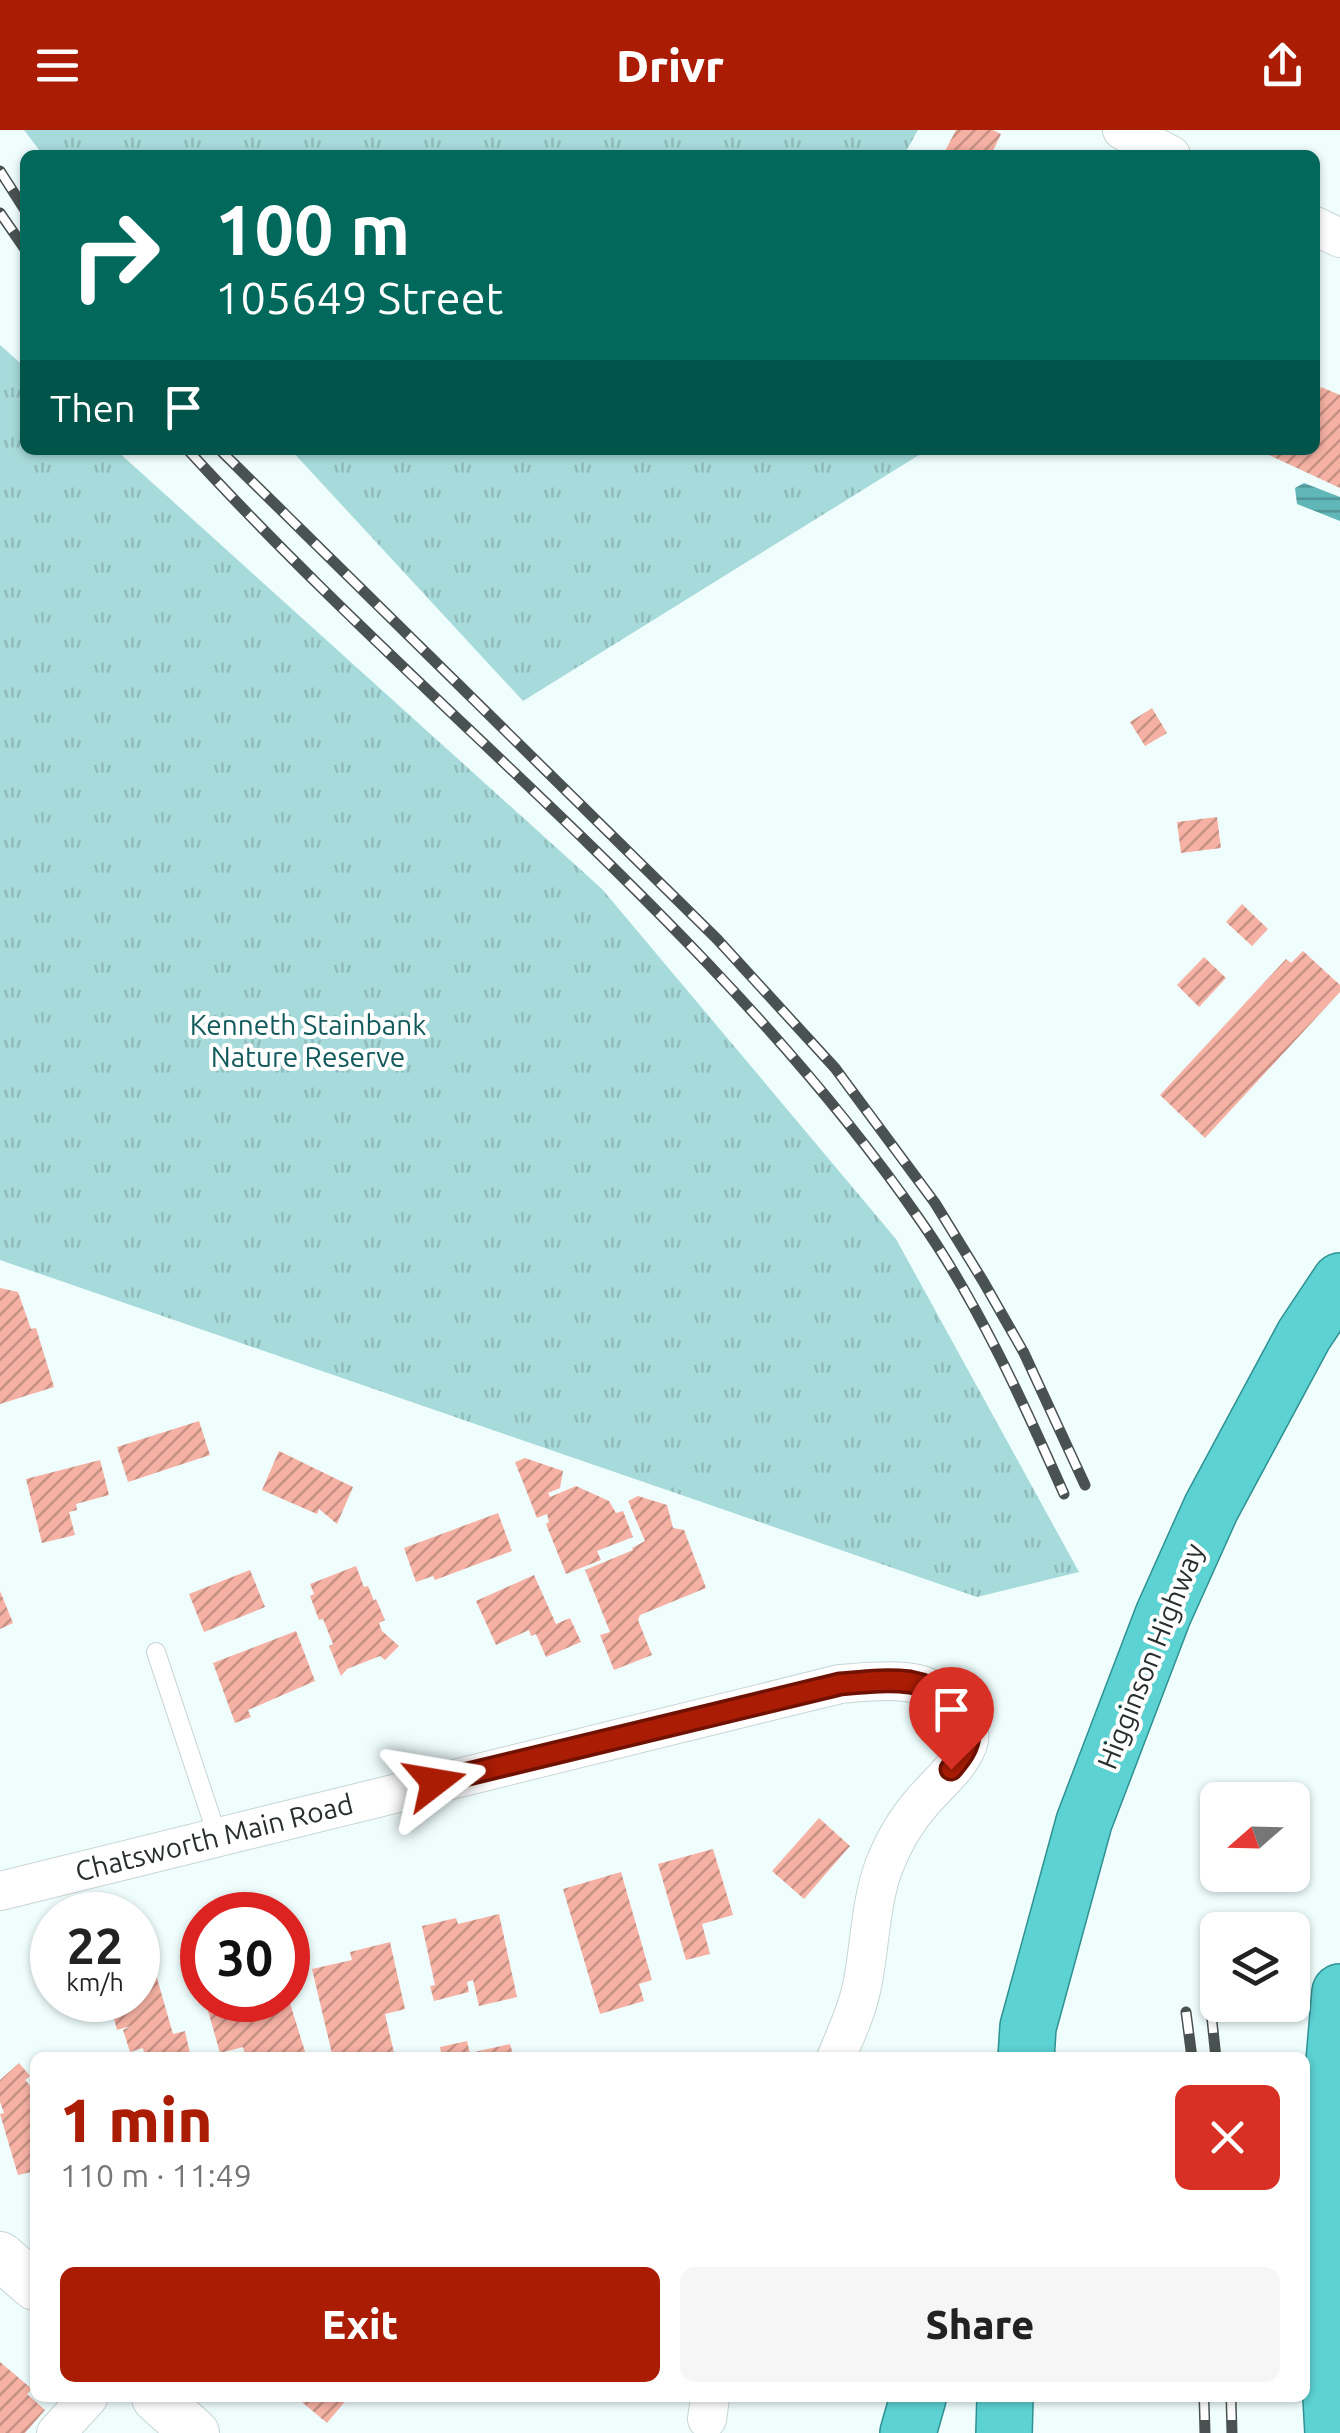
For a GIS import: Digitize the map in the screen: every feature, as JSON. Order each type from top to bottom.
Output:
[{"type":"highway","name":"Higginson Highway","points":[[1022,2047],[1084,1822],[1164,1615],[1211,1508],[1304,1336],[1340,1282]]},
{"type":"highway","points":[[1333,2433],[1325,2272],[1328,2143],[1340,1992]]},
{"type":"highway","points":[[908,2433],[917,2402]]},
{"type":"highway","points":[[1004,2433],[1005,2402]]},
{"type":"street","points":[[1122,130],[1160,150]]},
{"type":"street","name":"Chatsworth Main Road","points":[[0,1891],[840,1684],[888,1680],[915,1683],[951,1701],[968,1728],[969,1739],[962,1754],[902,1831],[884,1866],[862,1988],[838,2052]]},
{"type":"street","points":[[0,2256],[30,2282]]},
{"type":"street","points":[[56,2433],[84,2402]]},
{"type":"street","points":[[161,2402],[196,2433]]},
{"type":"lane","points":[[156,1652],[217,1835]]},
{"type":"green space","points":[[24,130],[918,130],[907,150],[39,150]]},
{"type":"green space","name":"Kenneth Stainbank Nature Reserve","points":[[0,345],[20,363],[20,455],[122,455],[602,889],[896,1239],[1079,1572],[977,1597],[0,1260]]},
{"type":"green space","points":[[296,455],[919,455],[523,701]]},
{"type":"shaded area","points":[[1304,483],[1340,497],[1340,521],[1297,504],[1295,488]]},
{"type":"building","points":[[956,130],[993,130],[1001,134],[993,150],[946,150]]},
{"type":"building","points":[[1320,390],[1340,395],[1340,488],[1269,455],[1320,455]]},
{"type":"building","points":[[1152,708],[1167,733],[1145,746],[1130,722]]},
{"type":"building","points":[[1217,817],[1221,848],[1181,853],[1177,822]]},
{"type":"building","points":[[1242,904],[1268,929],[1252,946],[1226,922]]},
{"type":"building","points":[[1303,951],[1340,985],[1340,992],[1205,1138],[1160,1095],[1286,959],[1291,963]]},
{"type":"building","points":[[1204,957],[1226,978],[1199,1007],[1177,985]]},
{"type":"building","points":[[0,1288],[18,1292],[31,1329],[36,1328],[54,1387],[0,1404]]},
{"type":"building","points":[[199,1421],[210,1455],[128,1482],[117,1447]]},
{"type":"building","points":[[279,1451],[353,1487],[337,1524],[319,1509],[317,1514],[262,1490]]},
{"type":"building","points":[[525,1458],[563,1471],[560,1488],[548,1493],[550,1497],[576,1486],[609,1501],[616,1513],[623,1511],[633,1537],[597,1551],[601,1560],[566,1574],[546,1524],[547,1514],[537,1518],[515,1462]]},
{"type":"building","points":[[100,1460],[109,1495],[76,1504],[77,1510],[69,1512],[75,1535],[42,1543],[26,1479]]},
{"type":"building","points":[[638,1496],[667,1505],[673,1528],[684,1530],[706,1588],[640,1615],[638,1620],[652,1655],[614,1670],[600,1635],[610,1632],[585,1570],[645,1541],[628,1501]]},
{"type":"building","points":[[498,1513],[512,1551],[435,1580],[433,1576],[416,1582],[404,1548]]},
{"type":"building","points":[[356,1566],[385,1620],[379,1623],[382,1631],[399,1646],[385,1660],[380,1656],[347,1669],[341,1676],[329,1646],[333,1644],[310,1596],[314,1594],[310,1584]]},
{"type":"building","points":[[250,1570],[265,1607],[204,1632],[189,1594]]},
{"type":"building","points":[[534,1575],[556,1624],[570,1618],[581,1642],[546,1657],[536,1634],[531,1636],[529,1630],[496,1645],[476,1601]]},
{"type":"building","points":[[0,1591],[13,1623],[0,1629]]},
{"type":"building","points":[[296,1631],[315,1681],[248,1710],[251,1717],[235,1723],[213,1663]]},
{"type":"building","points":[[819,1818],[850,1846],[804,1899],[772,1871]]},
{"type":"building","points":[[713,1849],[733,1915],[702,1924],[710,1954],[686,1960],[658,1864]]},
{"type":"building","points":[[621,1872],[652,1980],[639,1984],[644,2001],[600,2014],[563,1889]]},
{"type":"building","points":[[499,1914],[517,1997],[479,2006],[473,1980],[467,1982],[469,1992],[434,2001],[430,1986],[435,1985],[422,1926],[456,1918],[458,1924]]},
{"type":"building","points":[[390,1942],[405,2009],[385,2014],[394,2052],[332,2052],[312,1969],[352,1960],[350,1952]]},
{"type":"building","points":[[160,1988],[173,2034],[185,2031],[190,2052],[144,2052],[143,2048],[130,2052],[123,2030],[131,2026],[117,2030],[115,2022],[160,2022]]},
{"type":"building","points":[[211,2022],[296,2022],[305,2052],[244,2052],[243,2047],[220,2052]]},
{"type":"building","points":[[467,2041],[470,2052],[441,2052],[440,2047]]},
{"type":"building","points":[[510,2044],[512,2052],[474,2052]]},
{"type":"building","points":[[19,2063],[30,2076],[25,2080],[30,2086],[30,2172],[18,2175],[0,2114],[4,2113],[0,2080]]},
{"type":"building","points":[[0,2362],[30,2387],[30,2402],[45,2410],[25,2433],[0,2433]]},
{"type":"building","points":[[302,2402],[345,2402],[327,2423]]},
{"type":"railway","points":[[0,171],[20,202]]},
{"type":"railway","points":[[0,213],[20,242]]},
{"type":"railway","points":[[193,455],[375,640],[662,917],[754,1013],[840,1114],[920,1220],[961,1285],[1016,1389],[1064,1494]]},
{"type":"railway","points":[[225,455],[717,939],[835,1068],[935,1203],[983,1281],[1024,1353],[1085,1485]]},
{"type":"railway","points":[[1186,2012],[1191,2052]]},
{"type":"railway","points":[[1212,2022],[1215,2052]]},
{"type":"railway","points":[[1204,2402],[1205,2433]]},
{"type":"railway","points":[[1231,2402],[1232,2433]]},
{"type":"route","points":[[435,1782],[840,1684],[888,1680],[934,1690],[951,1701],[962,1715],[969,1739],[951,1769]]}]
